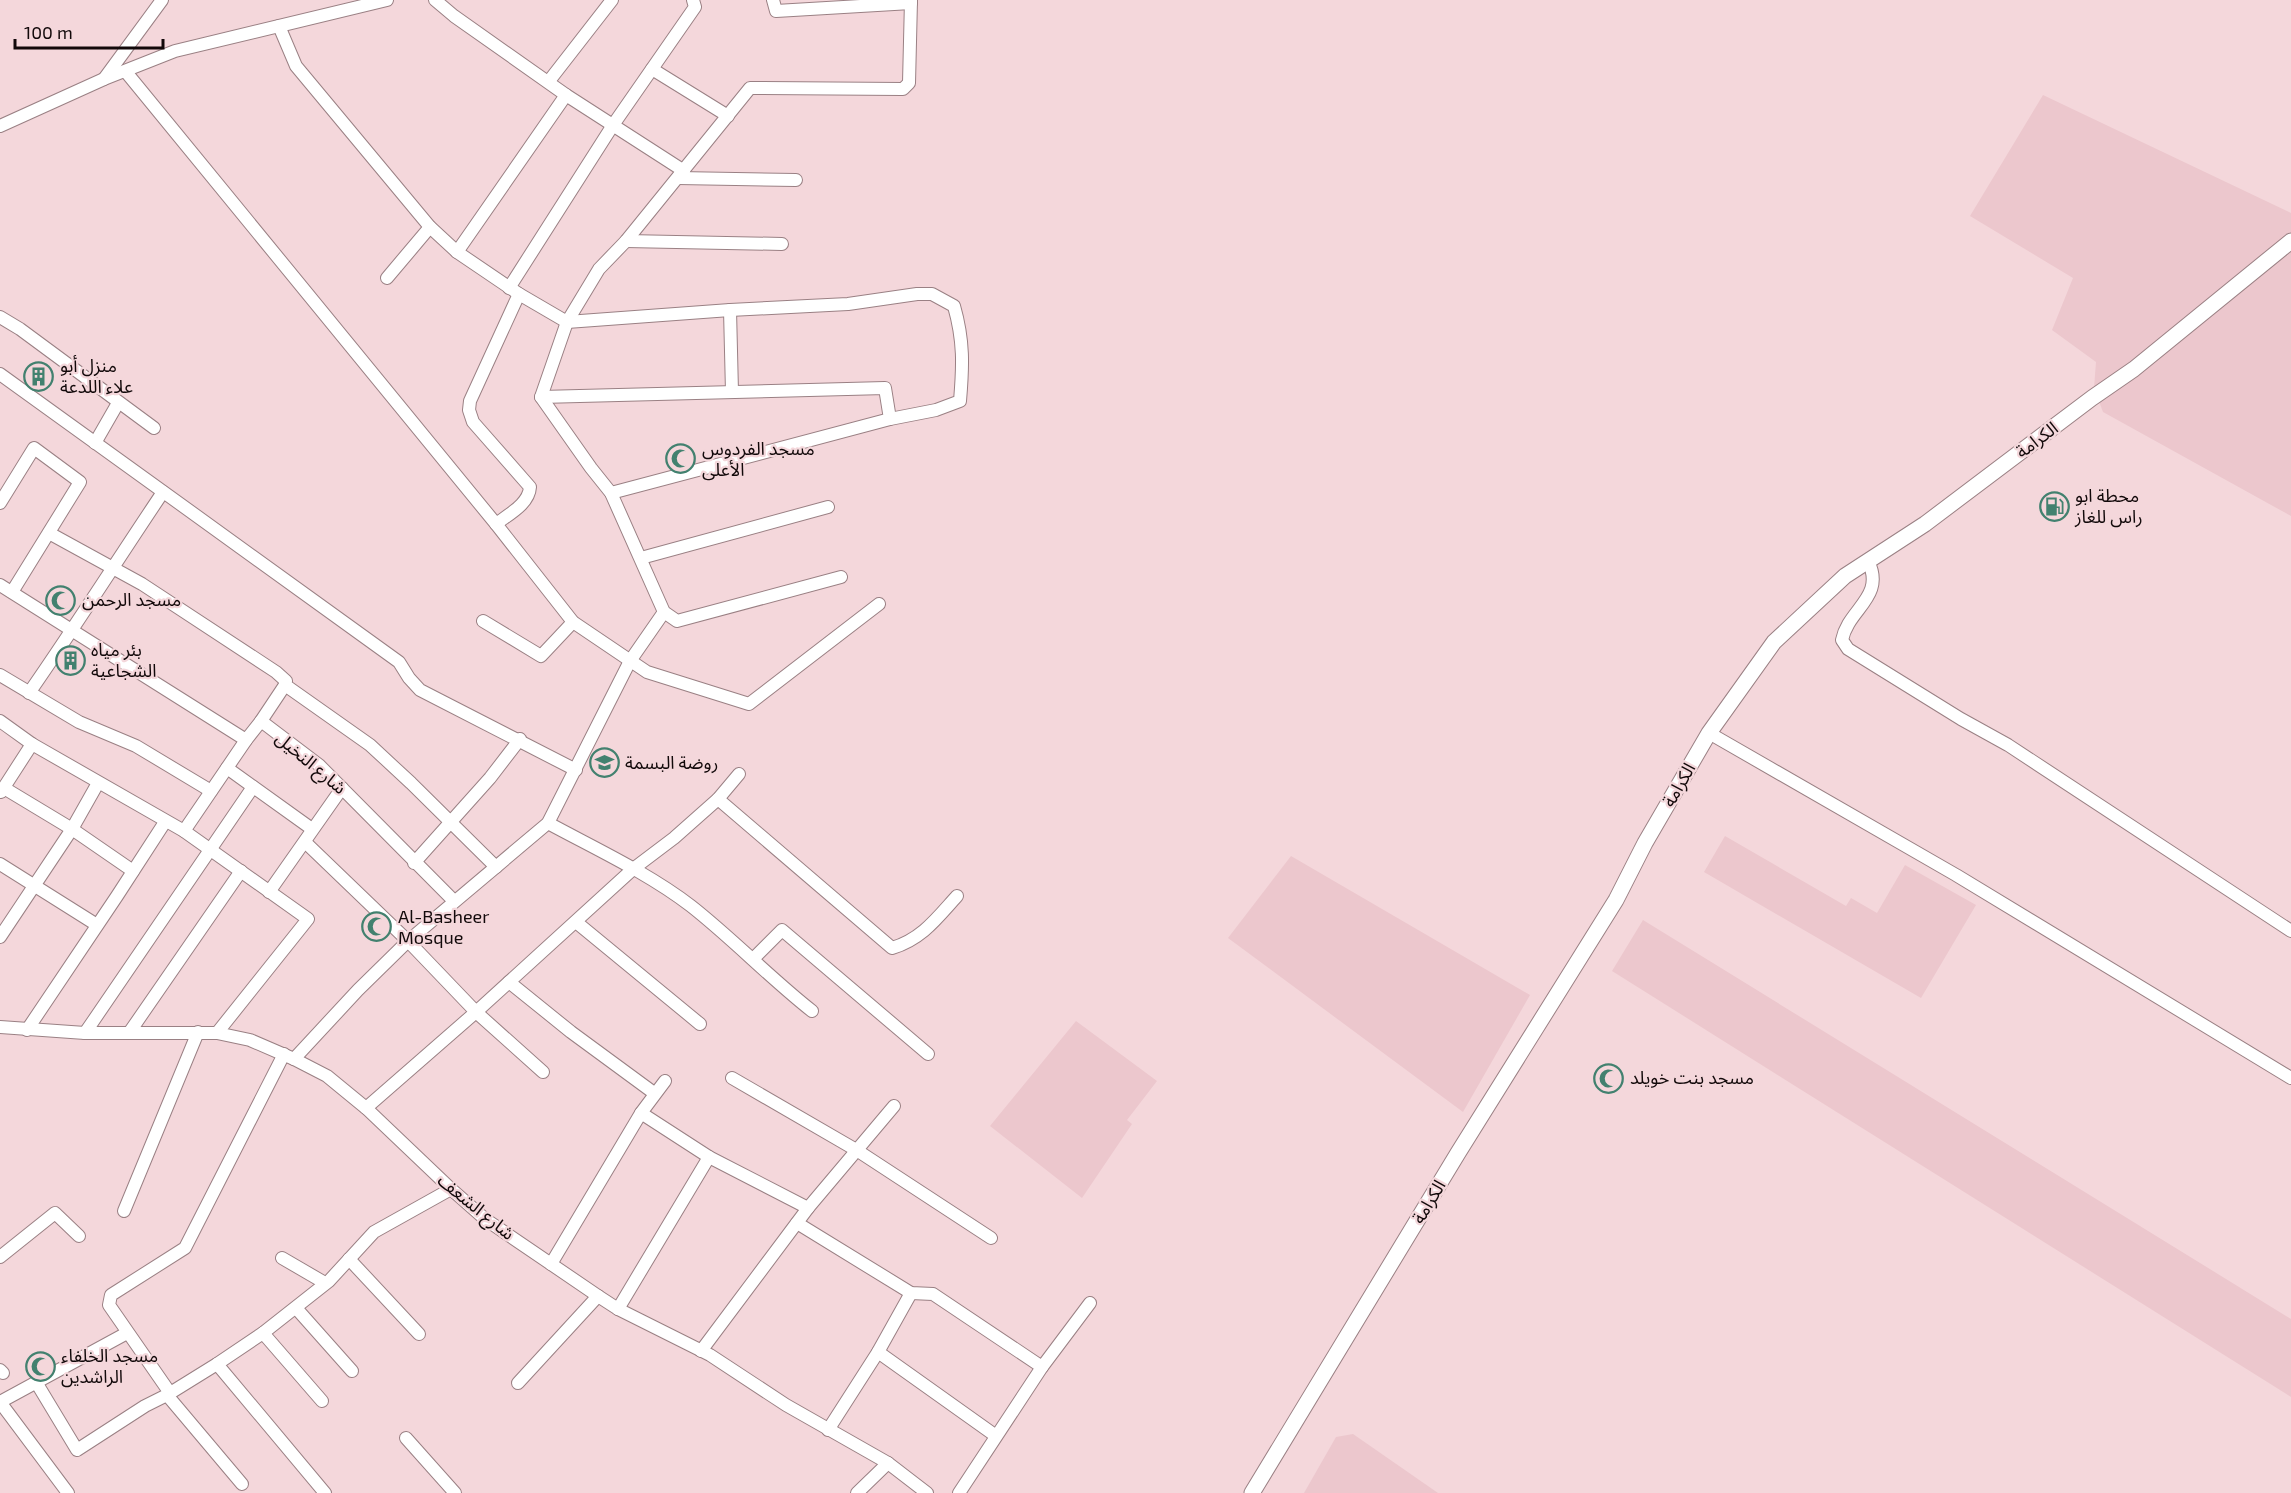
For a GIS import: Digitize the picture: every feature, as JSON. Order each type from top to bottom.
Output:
[{"type":"main road","name":"الكرامة","points":[[1252,1493],[1458,1153],[1616,900],[1645,843],[1709,734],[1774,642],[1845,576],[1925,524],[2134,369],[2291,241]]},
{"type":"street","points":[[104,79],[162,0]]},
{"type":"street","points":[[0,126],[104,79],[175,51],[387,0]]},
{"type":"street","points":[[435,0],[454,16],[566,95],[613,125],[681,175],[796,180]]},
{"type":"street","points":[[549,81],[612,0]]},
{"type":"street","points":[[496,524],[523,503],[529,494],[530,487],[473,422],[470,401],[514,291],[613,125],[695,7],[693,0]]},
{"type":"street","points":[[541,397],[567,322],[599,269],[626,241],[750,88],[903,88],[909,83],[911,1],[776,11],[773,0]]},
{"type":"street","points":[[279,26],[296,66],[430,228],[457,252],[514,291],[567,322],[849,304],[917,294],[932,294],[954,306],[961,333],[960,401],[936,410],[890,419],[611,493]]},
{"type":"street","points":[[652,69],[728,117]]},
{"type":"street","points":[[126,72],[496,524],[573,622],[647,672],[749,704],[879,604]]},
{"type":"street","points":[[457,252],[566,95]]},
{"type":"street","points":[[387,278],[430,228]]},
{"type":"street","points":[[626,241],[782,244]]},
{"type":"street","points":[[730,310],[732,392]]},
{"type":"street","points":[[0,317],[20,329],[154,428]]},
{"type":"street","points":[[2,380],[95,443],[399,662],[420,690],[576,770]]},
{"type":"street","points":[[541,397],[885,388],[890,419]]},
{"type":"street","points":[[541,397],[611,493],[664,612],[677,621],[841,577]]},
{"type":"street","points":[[95,443],[118,403]]},
{"type":"street","points":[[0,503],[34,448],[81,482],[12,592]]},
{"type":"street","points":[[29,693],[74,630],[113,566],[163,492]]},
{"type":"street","points":[[641,558],[828,507]]},
{"type":"street","points":[[50,533],[113,566],[276,672],[286,681],[285,685],[261,721]]},
{"type":"street","points":[[1868,561],[1875,578],[1868,598],[1845,628],[1842,640],[1848,649],[1961,719],[2008,745],[2291,931]]},
{"type":"street","name":"شارع النخيل","points":[[0,585],[246,740],[261,721],[319,765],[454,901]]},
{"type":"street","points":[[242,1485],[169,1394],[109,1305],[111,1295],[185,1248],[289,1057],[408,942],[548,823],[630,661],[664,612]]},
{"type":"street","points":[[483,621],[541,656],[573,622]]},
{"type":"street","points":[[0,675],[79,722],[136,746],[211,791]]},
{"type":"street","points":[[285,685],[370,745],[496,867]]},
{"type":"street","points":[[0,721],[32,744],[184,831],[308,918],[217,1032]]},
{"type":"street","points":[[1709,734],[1956,875],[2291,1078]]},
{"type":"street","points":[[184,831],[246,740]]},
{"type":"street","points":[[414,862],[451,823],[520,740]]},
{"type":"street","points":[[32,744],[2,790],[72,829],[133,871]]},
{"type":"street","points":[[227,768],[312,830]]},
{"type":"street","points":[[366,1108],[476,1012],[633,869],[674,838],[718,799],[739,774]]},
{"type":"street","points":[[0,937],[72,829],[98,783]]},
{"type":"street","points":[[86,1033],[253,787]]},
{"type":"street","points":[[269,892],[342,788]]},
{"type":"street","points":[[718,799],[892,948],[910,942],[929,926],[957,896]]},
{"type":"street","points":[[27,1030],[165,822]]},
{"type":"street","points":[[548,823],[633,869],[689,905],[753,959],[786,991],[812,1011]]},
{"type":"street","points":[[305,842],[476,1012],[543,1072]]},
{"type":"street","points":[[0,864],[97,925]]},
{"type":"street","points":[[129,1033],[241,871]]},
{"type":"street","points":[[576,922],[700,1024]]},
{"type":"street","points":[[753,959],[782,930],[928,1054]]},
{"type":"street","points":[[509,982],[654,1094]]},
{"type":"street","name":"شارع الشعف","points":[[0,1027],[86,1033],[217,1032],[250,1040],[327,1076],[366,1108],[485,1218],[551,1264],[618,1309],[701,1351],[828,1430],[888,1462],[927,1493]]},
{"type":"street","points":[[124,1211],[198,1032]]},
{"type":"street","points":[[732,1078],[858,1151],[991,1238]]},
{"type":"street","points":[[551,1264],[641,1113],[665,1081]]},
{"type":"street","points":[[701,1351],[796,1223],[894,1106]]},
{"type":"street","points":[[641,1113],[709,1157],[808,1208]]},
{"type":"street","points":[[618,1309],[709,1157]]},
{"type":"street","points":[[36,1382],[76,1450],[217,1364],[263,1333],[325,1283],[374,1232],[451,1189]]},
{"type":"street","points":[[0,1257],[55,1213],[79,1236]]},
{"type":"street","points":[[796,1223],[911,1293],[933,1294],[1042,1367]]},
{"type":"street","points":[[282,1258],[325,1283]]},
{"type":"street","points":[[349,1259],[419,1334]]},
{"type":"street","points":[[828,1430],[878,1352],[911,1293]]},
{"type":"street","points":[[518,1383],[598,1296]]},
{"type":"street","points":[[959,1493],[1042,1367],[1090,1303]]},
{"type":"street","points":[[296,1308],[352,1371]]},
{"type":"street","points":[[68,1493],[0,1402],[127,1333]]},
{"type":"street","points":[[263,1333],[322,1401]]},
{"type":"street","points":[[878,1352],[996,1436]]},
{"type":"street","points":[[217,1364],[325,1493]]},
{"type":"street","points":[[406,1438],[455,1493]]},
{"type":"street","points":[[857,1493],[888,1462]]},
{"type":"shaded area","points":[[2043,95],[2291,213],[2291,516],[2103,412],[2094,388],[2096,362],[2052,330],[2073,278],[1970,216]]},
{"type":"shaded area","points":[[1725,836],[1846,906],[1851,898],[1877,913],[1905,865],[1976,905],[1921,998],[1704,872]]},
{"type":"shaded area","points":[[1291,856],[1530,995],[1463,1112],[1228,938]]},
{"type":"shaded area","points":[[1643,920],[2291,1319],[2291,1397],[1612,971]]},
{"type":"shaded area","points":[[1076,1021],[1157,1081],[1127,1120],[1132,1124],[1082,1198],[990,1126]]},
{"type":"shaded area","points":[[1353,1434],[1438,1493],[1304,1493],[1336,1437]]},
{"type":"place","name":"منزل أبو علاء اللدعة","points":[[39,376]]},
{"type":"place","name":"مسجد الفردوس الأعلى","points":[[681,459]]},
{"type":"place","name":"محطة ابو راس للغاز","points":[[2054,506]]},
{"type":"place","name":"مسجد الرحمن","points":[[61,600]]},
{"type":"place","name":"بئر مياه الشجاعية","points":[[70,660]]},
{"type":"place","name":"روضة البسمة","points":[[604,763]]},
{"type":"place","name":"Al-Basheer Mosque","points":[[377,927]]},
{"type":"place","name":"مسجد بنت خويلد","points":[[1609,1078]]},
{"type":"place","name":"مسجد الخلفاء الراشدين","points":[[40,1366]]}]
